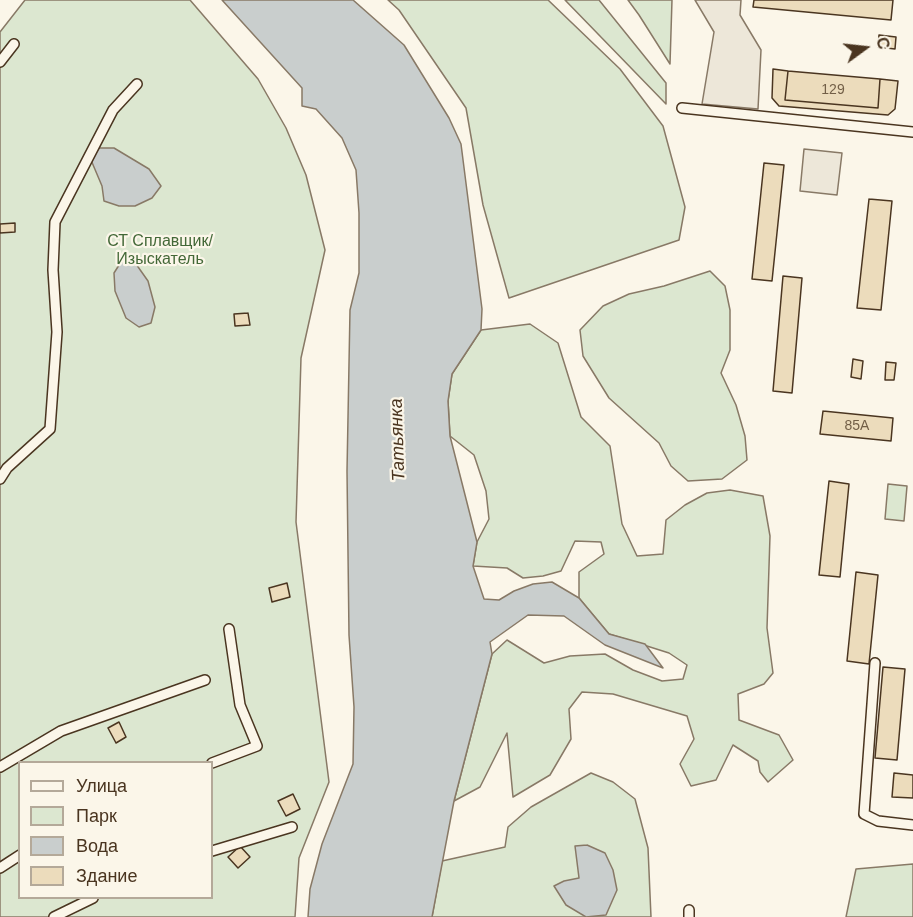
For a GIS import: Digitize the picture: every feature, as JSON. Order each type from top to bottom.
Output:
[{"type":"street","points":[[0,62],[14,44]]},
{"type":"street","points":[[0,479],[7,468],[50,429],[57,332],[53,270],[55,222],[113,111],[136,84]]},
{"type":"street","points":[[682,108],[913,132]]},
{"type":"street","points":[[213,763],[257,746],[240,705],[229,629]]},
{"type":"street","points":[[875,663],[864,814],[878,820],[913,825]]},
{"type":"street","points":[[0,767],[61,731],[205,680]]},
{"type":"street","points":[[213,851],[292,827]]},
{"type":"street","points":[[0,868],[18,856]]},
{"type":"street","points":[[54,917],[89,899]]},
{"type":"green space","name":"СТ Сплавщик/ Изыскатель","points":[[25,0],[190,0],[258,79],[286,128],[306,175],[325,250],[301,358],[296,522],[329,782],[299,858],[295,917],[0,917],[0,32]]},
{"type":"green space","points":[[388,0],[548,0],[620,69],[663,126],[685,207],[679,240],[509,298],[483,205],[466,108],[399,10]]},
{"type":"green space","points":[[565,0],[599,0],[666,83],[666,104]]},
{"type":"green space","points":[[628,0],[672,0],[670,64],[639,15]]},
{"type":"green space","points":[[710,271],[725,286],[730,310],[730,350],[721,373],[736,405],[745,436],[747,460],[722,479],[688,481],[671,466],[659,443],[609,398],[583,356],[580,330],[603,306],[629,294],[664,286]]},
{"type":"green space","points":[[530,324],[558,343],[581,417],[610,446],[622,524],[637,556],[663,554],[666,520],[685,505],[707,493],[730,490],[763,496],[770,536],[767,628],[773,673],[764,684],[738,694],[739,720],[779,735],[793,760],[768,782],[760,772],[758,761],[733,745],[716,780],[691,786],[680,764],[694,739],[687,716],[613,694],[582,692],[569,709],[571,739],[550,775],[513,797],[507,733],[480,787],[454,801],[492,654],[507,640],[544,663],[570,656],[605,654],[633,670],[662,681],[683,679],[687,665],[669,653],[609,634],[579,598],[579,572],[604,554],[601,542],[575,541],[561,571],[543,576],[523,578],[507,568],[473,566],[477,542],[489,519],[486,491],[474,455],[450,436],[448,401],[452,374],[481,330]]},
{"type":"green space","points":[[888,484],[907,486],[904,521],[885,519]]},
{"type":"green space","points":[[591,773],[613,782],[635,799],[648,848],[651,917],[432,917],[442,861],[505,847],[508,827],[531,807]]},
{"type":"green space","points":[[913,864],[913,917],[846,917],[856,869]]},
{"type":"shaded area","points":[[695,0],[741,0],[740,15],[761,50],[758,109],[702,104],[714,32]]},
{"type":"shaded area","points":[[804,149],[842,153],[837,195],[800,191]]},
{"type":"water","name":"Татьянка","points":[[222,0],[353,0],[404,45],[449,118],[461,144],[482,309],[481,330],[452,374],[448,401],[450,436],[477,542],[473,566],[484,599],[499,600],[533,584],[552,582],[579,598],[609,634],[645,644],[663,668],[605,645],[564,616],[528,615],[490,642],[492,654],[454,801],[432,917],[308,917],[310,889],[322,844],[353,764],[354,707],[349,635],[347,471],[350,310],[359,273],[356,170],[342,138],[316,109],[302,106],[302,88]]},
{"type":"water","points":[[99,148],[114,148],[149,169],[161,186],[152,198],[135,206],[119,206],[104,201],[102,186],[91,160]]},
{"type":"water","points":[[121,262],[136,264],[148,281],[155,307],[151,323],[139,327],[126,318],[115,291],[114,273]]},
{"type":"water","points":[[587,845],[605,853],[613,870],[617,890],[606,915],[586,917],[566,905],[554,886],[579,878],[575,846]]},
{"type":"building","points":[[754,0],[893,0],[891,20],[753,7]]},
{"type":"building","points":[[879,35],[896,37],[895,49],[878,47]]},
{"type":"building","points":[[773,69],[788,71],[785,100],[878,108],[880,79],[898,81],[895,109],[888,115],[779,106],[772,98]]},
{"type":"building","points":[[788,71],[880,79],[878,108],[785,100]]},
{"type":"building","points":[[764,163],[784,165],[772,281],[752,279]]},
{"type":"building","points":[[869,199],[892,201],[881,310],[857,308]]},
{"type":"building","points":[[15,223],[15,232],[0,233],[0,224]]},
{"type":"building","points":[[783,276],[802,278],[792,393],[773,391]]},
{"type":"building","points":[[248,313],[250,325],[235,326],[234,314]]},
{"type":"building","points":[[853,359],[863,361],[861,379],[851,377]]},
{"type":"building","points":[[886,362],[896,363],[894,380],[885,380]]},
{"type":"building","points":[[823,411],[893,418],[891,441],[820,434]]},
{"type":"building","points":[[829,481],[849,484],[840,577],[819,575]]},
{"type":"building","points":[[856,572],[878,575],[869,664],[847,661]]},
{"type":"building","points":[[287,583],[290,597],[272,602],[269,588]]},
{"type":"building","points":[[883,667],[905,669],[897,760],[875,758]]},
{"type":"building","points":[[119,722],[126,737],[116,743],[108,728]]},
{"type":"building","points":[[894,773],[913,775],[913,798],[892,797]]},
{"type":"building","points":[[293,794],[300,809],[286,816],[278,801]]},
{"type":"building","points":[[240,846],[250,857],[238,868],[228,857]]}]
